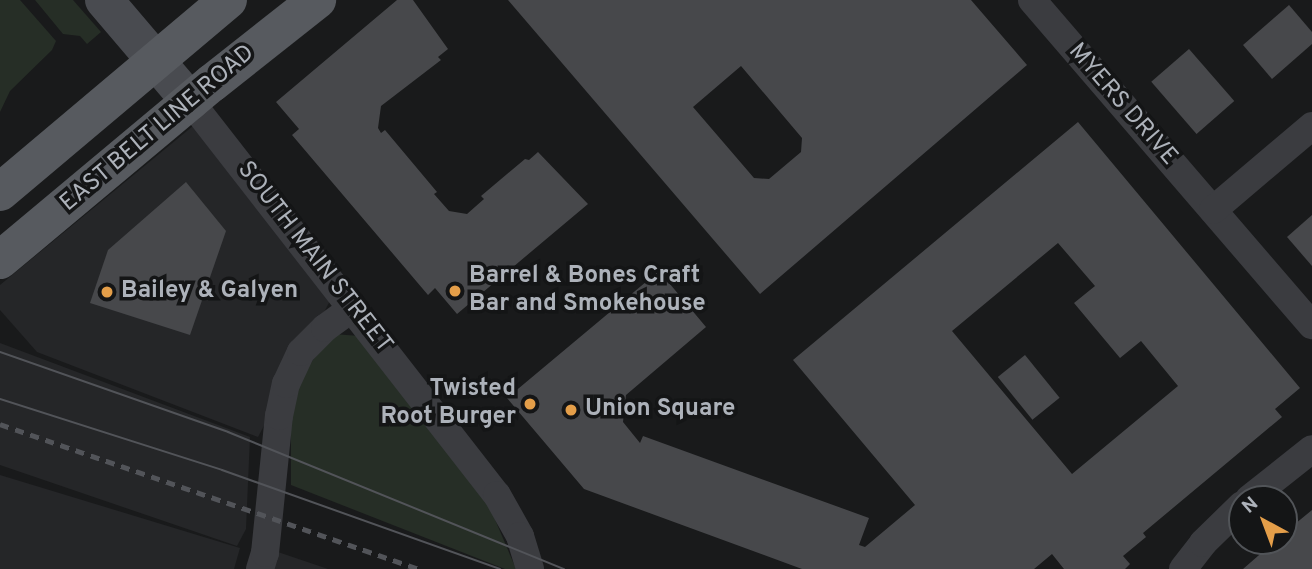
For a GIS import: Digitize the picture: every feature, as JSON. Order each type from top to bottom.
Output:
[{"type":"main road","points":[[0,192],[228,0]]},
{"type":"main road","name":"EAST BELT LINE ROAD","points":[[0,260],[190,101],[317,0]]},
{"type":"street","name":"SOUTH MAIN STREET","points":[[104,0],[190,101],[497,495],[520,536],[530,568]]},
{"type":"street","name":"MYERS DRIVE","points":[[1032,0],[1312,325]]},
{"type":"street","points":[[1213,210],[1312,126]]},
{"type":"street","points":[[260,569],[265,553],[279,416],[286,384],[301,352],[324,328],[351,309]]},
{"type":"street","points":[[1267,485],[1312,449]]},
{"type":"street","points":[[1183,569],[1203,543],[1228,519]]},
{"type":"shaded area","points":[[0,0],[20,0],[56,41],[52,50],[10,91],[0,112]]},
{"type":"shaded area","points":[[35,0],[73,0],[101,32],[87,44],[80,36],[63,34]]},
{"type":"shaded area","points":[[193,126],[331,299],[258,437],[37,352],[0,310],[0,285]]},
{"type":"shaded area","points":[[333,334],[360,336],[488,503],[516,569],[505,569],[291,485],[291,418],[303,373]]},
{"type":"shaded area","points":[[0,343],[250,437],[246,529],[237,546],[0,465]]},
{"type":"shaded area","points":[[0,475],[240,548],[234,569],[0,569]]},
{"type":"shaded area","points":[[278,552],[328,569],[272,569]]},
{"type":"building","points":[[397,0],[413,0],[448,49],[438,57],[441,60],[381,106],[378,128],[381,133],[385,130],[437,192],[434,194],[449,211],[467,214],[484,199],[481,196],[525,159],[529,160],[538,152],[588,204],[457,314],[435,288],[428,295],[292,135],[299,129],[276,102]]},
{"type":"building","points":[[508,0],[971,0],[1027,65],[760,294]],"holes":[[[741,66],[802,138],[801,152],[769,179],[754,178],[693,107]]]},
{"type":"building","points":[[1289,5],[1312,32],[1312,44],[1272,79],[1243,45]]},
{"type":"building","points":[[1189,49],[1234,101],[1197,134],[1151,82]]},
{"type":"building","points":[[1078,122],[1300,388],[1275,409],[1282,417],[1143,533],[1146,537],[1123,556],[1130,564],[1125,569],[1064,569],[1052,554],[1034,569],[802,569],[584,489],[507,398],[659,271],[706,327],[626,395],[623,422],[640,443],[643,436],[869,518],[859,545],[865,547],[915,505],[793,360]],"holes":[[[1058,243],[1095,286],[1074,303],[1120,358],[1141,341],[1178,386],[1072,474],[952,331]]]},
{"type":"building","points":[[186,182],[226,231],[190,335],[90,303],[108,250]]},
{"type":"building","points":[[1312,215],[1312,266],[1287,237]]},
{"type":"building","points":[[1025,355],[1060,398],[1032,420],[998,377]]},
{"type":"building","points":[[1312,510],[1312,569],[1243,569],[1259,555],[1298,555],[1298,522]]},
{"type":"tram line","points":[[0,352],[228,432],[564,569]]},
{"type":"tram line","points":[[0,399],[222,470],[500,569]]},
{"type":"railway","points":[[0,424],[418,569]]},
{"type":"place","name":"Barrel & Bones Craft Bar and Smokehouse","points":[[455,291]]},
{"type":"place","name":"Bailey & Galyen","points":[[107,292]]},
{"type":"place","name":"Twisted Root Burger","points":[[530,404]]},
{"type":"place","name":"Union Square","points":[[571,410]]}]
